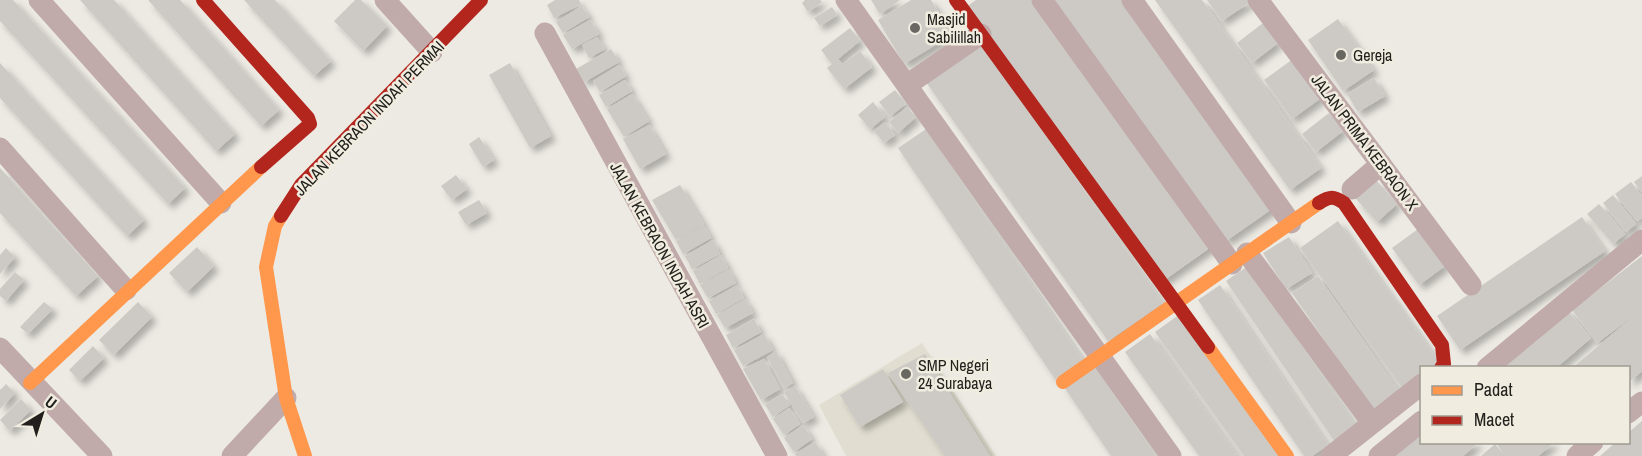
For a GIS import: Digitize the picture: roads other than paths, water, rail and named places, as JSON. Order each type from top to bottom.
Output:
[{"type":"street","points":[[39,0],[220,203]]},
{"type":"street","points":[[30,382],[220,203],[308,126],[310,121],[203,0]]},
{"type":"street","points":[[385,0],[432,51]]},
{"type":"street","name":"JALAN KEBRAON INDAH PERMAI","points":[[305,456],[286,398],[266,267],[275,226],[302,185],[481,0]]},
{"type":"street","points":[[846,0],[1171,456]]},
{"type":"street","points":[[1042,0],[1240,258],[1372,423]]},
{"type":"street","points":[[1132,0],[1291,223]]},
{"type":"street","name":"JALAN PRIMA KEBRAON X","points":[[1258,0],[1472,285]]},
{"type":"street","points":[[964,3],[981,34],[1287,456]]},
{"type":"street","name":"JALAN KEBRAON INDAH ASRI","points":[[545,33],[777,456]]},
{"type":"street","points":[[907,85],[981,34]]},
{"type":"street","points":[[0,148],[126,290]]},
{"type":"street","points":[[1352,189],[1381,164]]},
{"type":"street","points":[[1064,382],[1328,197],[1335,197],[1344,204],[1442,345],[1442,366]]},
{"type":"street","points":[[1489,366],[1642,240]]},
{"type":"street","points":[[0,348],[94,448]]},
{"type":"street","points":[[1331,456],[1420,386]]},
{"type":"street","points":[[232,456],[286,398]]},
{"type":"street","points":[[1630,412],[1642,402]]},
{"type":"street","points":[[1379,456],[1420,423]]},
{"type":"street","points":[[1577,456],[1591,444]]},
{"type":"place","name":"Masjid Sabilillah","points":[[915,28]]},
{"type":"place","name":"Gereja","points":[[1341,55]]},
{"type":"place","name":"SMP Negeri 24 Surabaya","points":[[906,374]]}]
